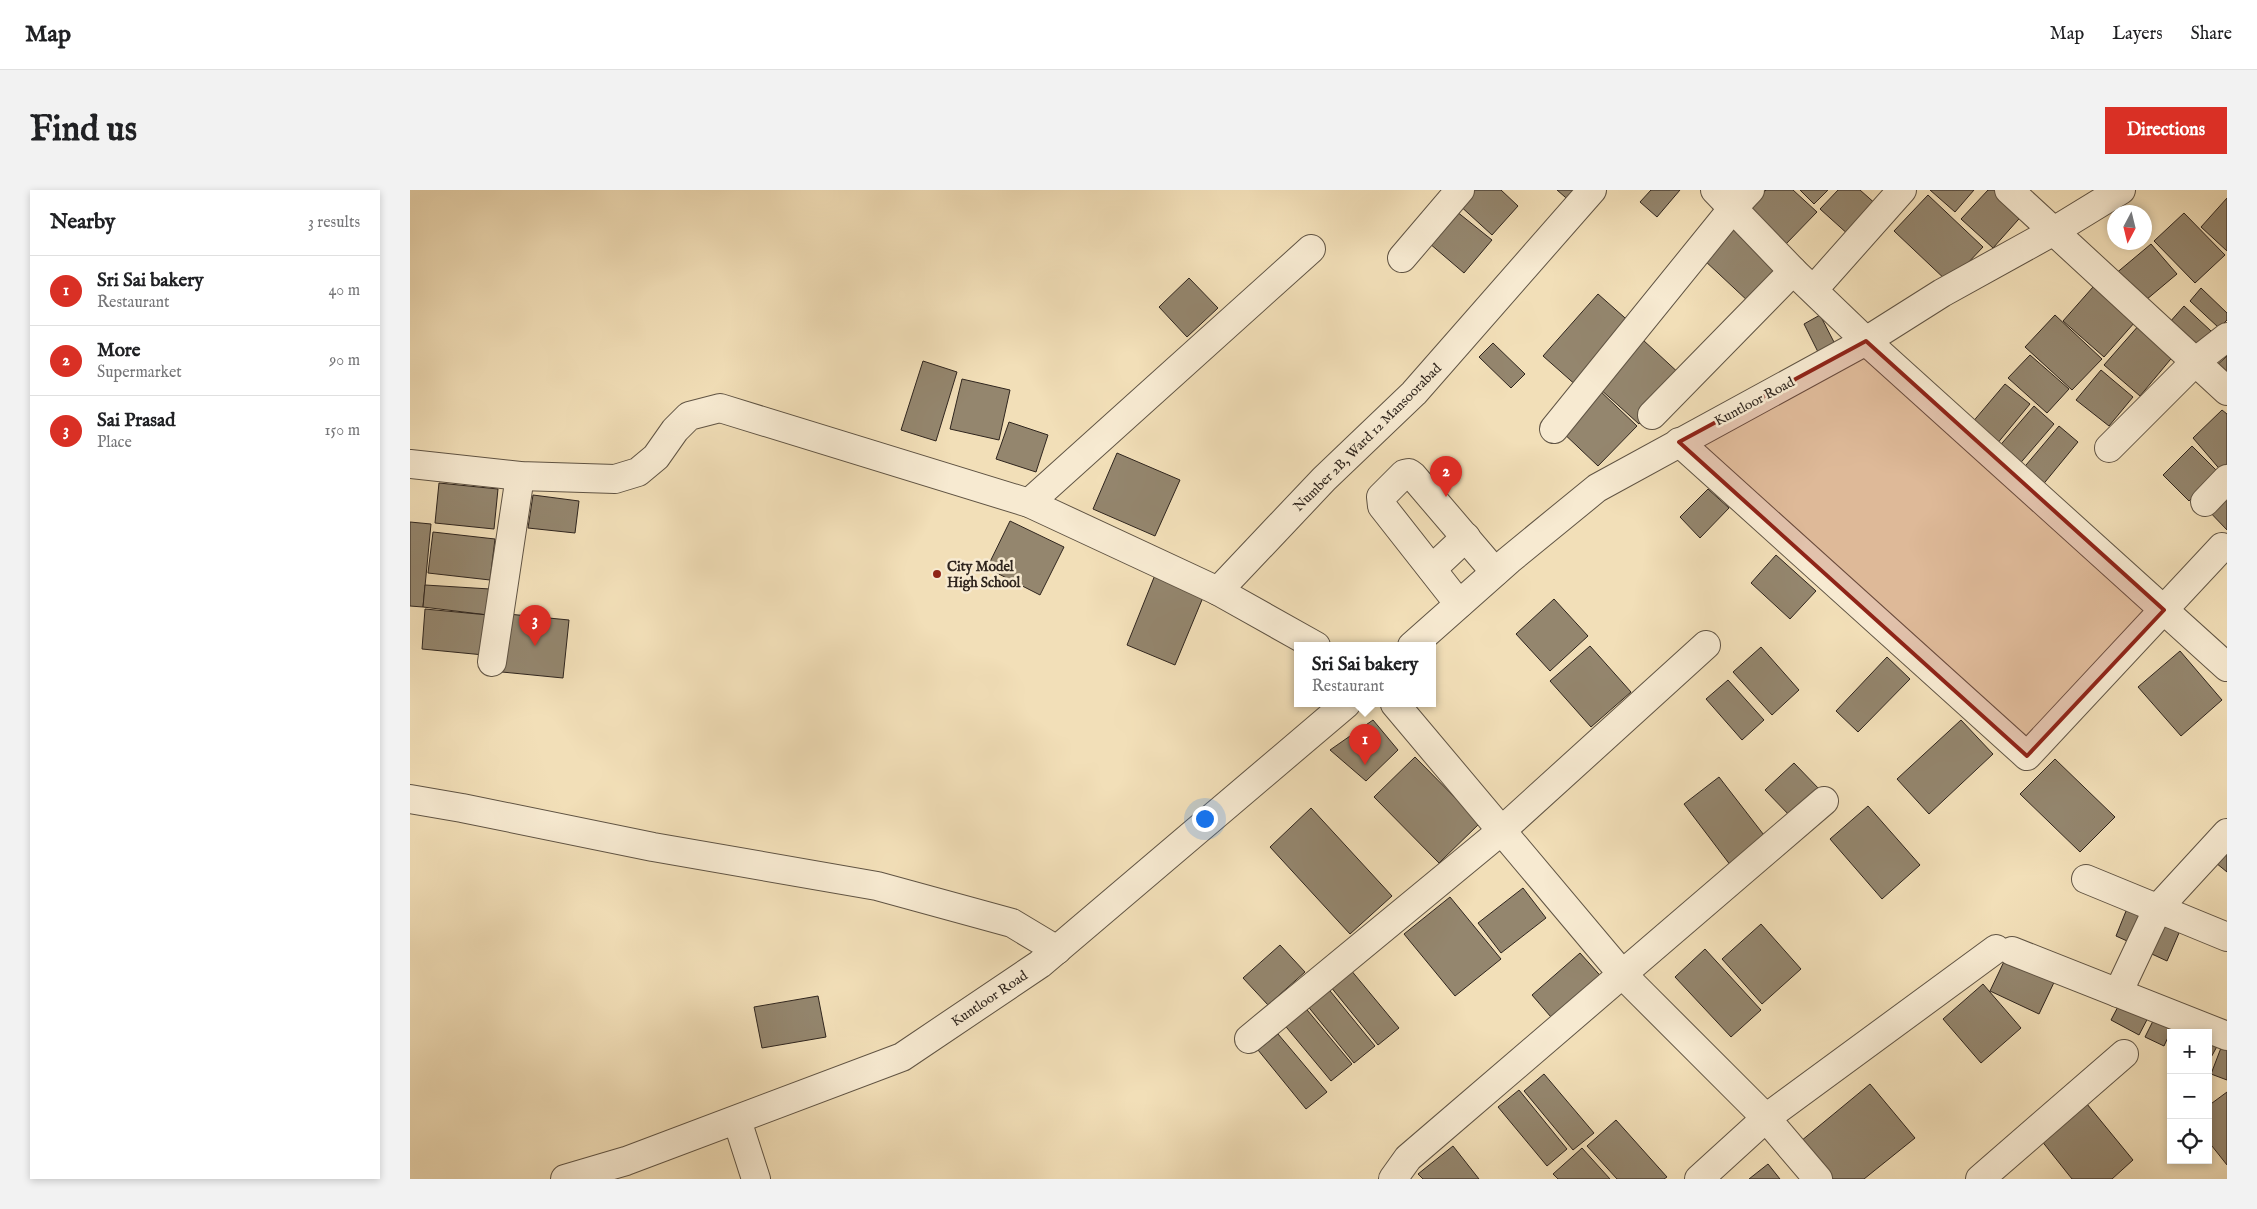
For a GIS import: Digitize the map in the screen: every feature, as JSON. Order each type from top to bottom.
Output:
[{"type":"street","points":[[1402,258],[1460,190]]},
{"type":"street","name":"Number 2B, Ward 12 Mansoorabad","points":[[1218,591],[1318,485],[1414,392],[1592,190]]},
{"type":"street","points":[[1814,289],[1902,190]]},
{"type":"street","points":[[2009,190],[2227,391]]},
{"type":"street","name":"Kuntloor Road","points":[[1417,642],[1495,572],[1597,488],[1866,341],[1942,293],[2054,231],[2121,190]]},
{"type":"street","points":[[1554,429],[1732,196],[1793,271],[1814,289],[1866,341],[2227,667]]},
{"type":"street","points":[[1029,503],[1311,249]]},
{"type":"street","points":[[1652,415],[1793,271]]},
{"type":"street","points":[[2108,448],[2195,362],[2227,337]]},
{"type":"street","points":[[410,464],[520,476],[615,479],[638,472],[656,458],[675,430],[689,416],[720,408],[1029,503],[1218,591],[1309,642]]},
{"type":"street","points":[[1679,442],[2027,756],[2222,548]]},
{"type":"street","points":[[1460,604],[1380,502],[1381,497],[1404,474],[1408,473],[1414,476],[1495,572]]},
{"type":"street","points":[[492,662],[520,476]]},
{"type":"street","points":[[2205,502],[2227,479]]},
{"type":"street","points":[[1432,569],[1466,537]]},
{"type":"street","points":[[1249,1039],[1500,832],[1706,645]]},
{"type":"street","name":"Kuntloor Road","points":[[565,1179],[626,1161],[902,1057],[1040,964],[1342,707]]},
{"type":"street","points":[[1397,707],[1500,832],[1623,975],[1766,1118],[1818,1179]]},
{"type":"street","points":[[410,799],[653,847],[877,886],[1012,923],[1057,950]]},
{"type":"street","points":[[1393,1179],[1408,1158],[1824,801]]},
{"type":"street","points":[[2118,993],[2158,908],[2227,833]]},
{"type":"street","points":[[2086,879],[2227,937]]},
{"type":"street","points":[[1699,1179],[1766,1118],[2004,950],[2227,1036]]},
{"type":"street","points":[[1980,1179],[2124,1054]]},
{"type":"street","points":[[737,1120],[756,1179]]},
{"type":"highlighted area","points":[[1866,341],[2164,610],[2027,756],[1679,442]]},
{"type":"building","points":[[1469,190],[1501,190],[1518,206],[1492,235],[1457,203]]},
{"type":"building","points":[[1557,190],[1585,190],[1573,204]]},
{"type":"building","points":[[1651,190],[1680,190],[1657,217],[1640,202]]},
{"type":"building","points":[[1766,190],[1793,190],[1817,212],[1784,246],[1746,211]]},
{"type":"building","points":[[1800,190],[1828,190],[1814,204]]},
{"type":"building","points":[[1838,190],[1860,190],[1878,206],[1850,236],[1820,209]]},
{"type":"building","points":[[1930,190],[1974,190],[1955,212]]},
{"type":"building","points":[[1988,190],[2004,190],[2026,211],[1993,248],[1961,219]]},
{"type":"building","points":[[1928,195],[1983,247],[1949,283],[1894,231]]},
{"type":"building","points":[[2227,198],[2227,251],[2201,227]]},
{"type":"building","points":[[1456,211],[1492,240],[1464,273],[1429,243]]},
{"type":"building","points":[[2184,213],[2225,255],[2195,283],[2154,241]]},
{"type":"building","points":[[1739,222],[1786,265],[1750,303],[1703,259]]},
{"type":"building","points":[[2152,245],[2177,274],[2140,305],[2114,275],[2144,250],[2152,250]]},
{"type":"building","points":[[1189,278],[1218,308],[1187,337],[1159,307]]},
{"type":"building","points":[[2093,287],[2135,322],[2104,357],[2063,321]]},
{"type":"building","points":[[2201,288],[2227,313],[2227,320],[2219,328],[2190,301]]},
{"type":"building","points":[[1598,294],[1633,325],[1578,387],[1543,356]]},
{"type":"building","points":[[2184,306],[2211,331],[2196,348],[2169,323]]},
{"type":"building","points":[[1820,315],[1835,344],[1818,352],[1804,324]]},
{"type":"building","points":[[2055,315],[2102,359],[2072,390],[2025,347]]},
{"type":"building","points":[[2140,324],[2175,354],[2140,396],[2104,365]]},
{"type":"building","points":[[1643,340],[1682,376],[1639,424],[1599,388]]},
{"type":"building","points":[[1493,343],[1525,374],[1511,388],[1479,357]]},
{"type":"building","points":[[2030,355],[2069,389],[2047,413],[2008,378]]},
{"type":"building","points":[[2227,356],[2227,379],[2215,367]]},
{"type":"building","points":[[923,361],[957,372],[936,441],[901,430]]},
{"type":"building","points":[[2101,370],[2133,397],[2109,426],[2076,400]]},
{"type":"building","points":[[962,379],[1010,390],[999,440],[950,429]]},
{"type":"building","points":[[2005,384],[2030,404],[1996,445],[1971,424]]},
{"type":"building","points":[[1597,388],[1637,426],[1598,466],[1559,429]]},
{"type":"building","points":[[2034,406],[2054,424],[2017,467],[1997,449]]},
{"type":"building","points":[[2222,410],[2227,414],[2227,468],[2223,473],[2193,438]]},
{"type":"building","points":[[1009,422],[1048,435],[1036,472],[996,459]]},
{"type":"building","points":[[2059,426],[2078,442],[2041,487],[2021,471]]},
{"type":"building","points":[[2192,446],[2218,472],[2189,501],[2163,475]]},
{"type":"building","points":[[1117,453],[1180,480],[1155,536],[1093,509]]},
{"type":"building","points":[[439,483],[498,489],[494,529],[435,523]]},
{"type":"building","points":[[2227,486],[2227,530],[2205,507]]},
{"type":"building","points":[[1708,489],[1729,508],[1700,538],[1680,517]]},
{"type":"building","points":[[533,495],[579,501],[575,533],[528,528]]},
{"type":"building","points":[[1010,521],[1064,547],[1040,595],[987,568]]},
{"type":"building","points":[[410,522],[431,524],[423,607],[410,606]]},
{"type":"building","points":[[433,532],[495,539],[490,580],[428,573]]},
{"type":"building","points":[[1776,555],[1816,591],[1790,619],[1751,583]]},
{"type":"building","points":[[1155,575],[1204,595],[1175,665],[1127,645]]},
{"type":"building","points":[[425,585],[490,589],[488,615],[423,607]]},
{"type":"building","points":[[1554,599],[1588,636],[1550,671],[1516,634]]},
{"type":"building","points":[[425,609],[488,615],[484,655],[422,649]]},
{"type":"building","points":[[508,614],[569,620],[563,678],[502,672]]},
{"type":"building","points":[[1590,646],[1631,692],[1591,727],[1550,681]]},
{"type":"building","points":[[1761,647],[1799,690],[1772,715],[1733,672]]},
{"type":"building","points":[[2180,651],[2222,700],[2181,736],[2138,687]]},
{"type":"building","points":[[1887,657],[1910,679],[1858,732],[1836,711]]},
{"type":"building","points":[[1728,680],[1764,720],[1742,740],[1706,699]]},
{"type":"building","points":[[1373,720],[1398,750],[1366,781],[1330,750]]},
{"type":"building","points":[[1961,720],[1993,754],[1929,814],[1897,779]]},
{"type":"building","points":[[1415,757],[1480,823],[1439,863],[1374,797]]},
{"type":"building","points":[[2055,759],[2115,817],[2080,852],[2020,794]]},
{"type":"building","points":[[1794,763],[1820,790],[1791,817],[1765,790]]},
{"type":"building","points":[[1719,777],[1767,839],[1731,866],[1684,804]]},
{"type":"building","points":[[1868,806],[1920,865],[1882,899],[1830,839]]},
{"type":"building","points":[[1311,808],[1392,896],[1350,934],[1270,847]]},
{"type":"building","points":[[2227,851],[2227,872],[2216,863]]},
{"type":"building","points":[[1523,888],[1546,918],[1501,953],[1478,923]]},
{"type":"building","points":[[1450,897],[1501,959],[1455,996],[1404,934]]},
{"type":"building","points":[[2128,906],[2150,915],[2136,945],[2116,936]]},
{"type":"building","points":[[2156,915],[2182,926],[2167,961],[2141,949]]},
{"type":"building","points":[[1761,924],[1801,969],[1762,1004],[1722,959]]},
{"type":"building","points":[[1280,945],[1305,972],[1268,1005],[1243,978]]},
{"type":"building","points":[[1705,949],[1761,1010],[1731,1037],[1675,977]]},
{"type":"building","points":[[2009,951],[2058,974],[2039,1014],[1990,991]]},
{"type":"building","points":[[1580,953],[1606,982],[1557,1024],[1532,995]]},
{"type":"building","points":[[1350,969],[1399,1028],[1378,1045],[1330,986]]},
{"type":"building","points":[[1983,984],[2021,1028],[1981,1063],[1943,1019]]},
{"type":"building","points":[[1326,986],[1375,1046],[1354,1063],[1306,1004]]},
{"type":"building","points":[[818,996],[826,1037],[762,1048],[754,1007]]},
{"type":"building","points":[[2122,999],[2150,1014],[2139,1035],[2111,1020]]},
{"type":"building","points":[[1303,1005],[1352,1064],[1331,1081],[1282,1022]]},
{"type":"building","points":[[2158,1011],[2176,1020],[2172,1029],[2167,1029],[2167,1040],[2164,1046],[2145,1037]]},
{"type":"building","points":[[1278,1034],[1327,1092],[1306,1109],[1258,1050]]},
{"type":"building","points":[[2212,1035],[2221,1039],[2212,1056]]},
{"type":"building","points":[[2224,1040],[2227,1042],[2227,1080],[2212,1074]]},
{"type":"building","points":[[1544,1074],[1594,1133],[1573,1150],[1524,1091]]},
{"type":"building","points":[[1870,1084],[1915,1138],[1864,1179],[1833,1179],[1801,1141]]},
{"type":"building","points":[[1519,1090],[1567,1149],[1547,1166],[1498,1107]]},
{"type":"building","points":[[2227,1092],[2227,1165],[2212,1146],[2212,1103]]},
{"type":"building","points":[[2087,1104],[2133,1160],[2112,1179],[2072,1179],[2041,1140]]},
{"type":"building","points":[[1616,1120],[1667,1177],[1664,1179],[1617,1179],[1587,1146]]},
{"type":"building","points":[[1453,1146],[1479,1179],[1423,1179],[1418,1174]]},
{"type":"building","points":[[1582,1148],[1610,1179],[1558,1179],[1553,1174]]},
{"type":"building","points":[[1768,1164],[1780,1179],[1749,1179]]},
{"type":"place","name":"More","points":[[1446,497]]},
{"type":"place","name":"City Model High School","points":[[937,574]]},
{"type":"place","name":"Sai Prasad","points":[[535,646]]},
{"type":"place","name":"Sri Sai bakery","points":[[1365,765]]}]
